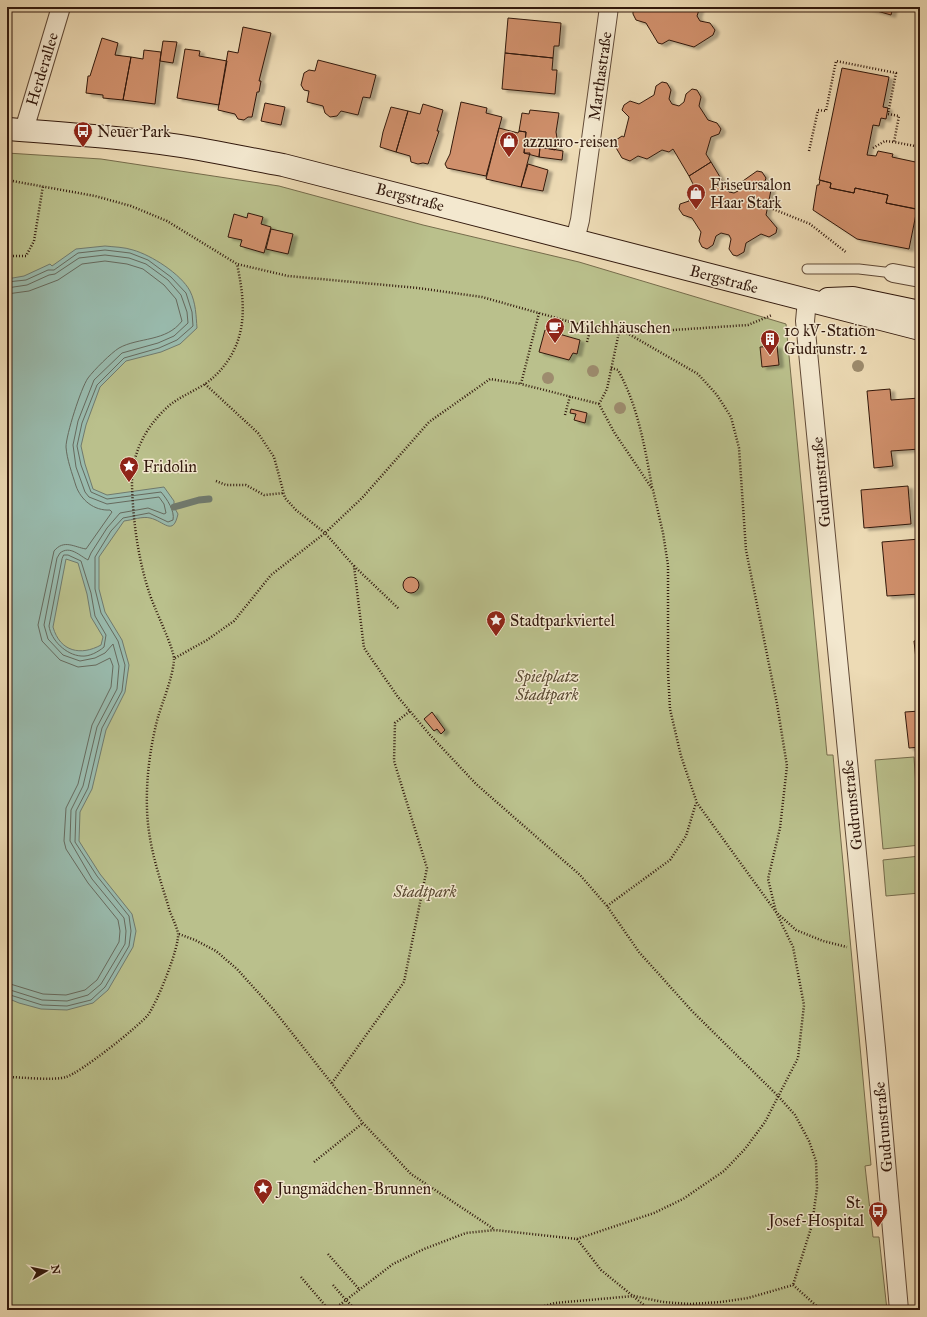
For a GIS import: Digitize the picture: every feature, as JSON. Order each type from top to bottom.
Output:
[{"type":"street","name":"Herderallee","points":[[15,130],[61,7]]},
{"type":"street","name":"Marthastraße","points":[[575,240],[581,212],[609,7]]},
{"type":"street","name":"Bergstraße","points":[[15,130],[81,134],[148,142],[198,149],[283,165],[920,329]]},
{"type":"street","points":[[893,273],[920,278]]},
{"type":"street","name":"Bergstraße","points":[[807,300],[854,298],[920,312]]},
{"type":"street","name":"Gudrunstraße","points":[[807,300],[805,321],[867,951],[900,1310]]},
{"type":"lane","points":[[807,269],[859,269],[893,273]]},
{"type":"path","points":[[809,151],[818,110],[826,112],[836,61],[896,73],[888,114],[899,116],[894,142]]},
{"type":"path","points":[[873,148],[885,140],[920,147]]},
{"type":"path","points":[[7,180],[95,196],[138,209],[167,220],[237,264],[288,276],[418,288],[482,297],[591,327],[627,333],[748,325],[765,319],[776,312]]},
{"type":"path","points":[[7,256],[26,256],[34,241],[43,186]]},
{"type":"path","points":[[773,209],[810,224],[834,244]]},
{"type":"path","points":[[7,1077],[64,1078],[93,1061],[147,1015],[164,985],[179,934],[171,915],[154,861],[149,833],[147,807],[150,757],[155,728],[175,658],[149,593],[140,559],[136,532],[132,471],[139,445],[150,427],[172,403],[206,384],[226,363],[234,350],[240,335],[243,315],[243,295],[237,264]]},
{"type":"path","points":[[521,384],[538,312]]},
{"type":"path","points":[[587,342],[591,327]]},
{"type":"path","points":[[599,404],[606,389],[619,332]]},
{"type":"path","points":[[627,333],[698,374],[717,395],[731,417],[739,448],[746,550],[777,704],[787,766],[780,828],[768,879],[776,912],[796,930],[823,941],[867,951]]},
{"type":"path","points":[[333,1310],[358,1289],[393,1264],[424,1249],[466,1233],[495,1230],[577,1240],[654,1213],[683,1199],[724,1171],[746,1149],[765,1122],[798,1058],[804,1005],[793,947],[776,912],[696,803],[681,756],[670,709],[668,672],[668,564],[663,533],[652,490],[640,424],[626,384],[618,370],[611,368]]},
{"type":"path","points":[[175,658],[207,640],[234,621],[270,575],[325,533],[362,498],[429,422],[490,379],[521,384],[599,404],[614,432],[652,490]]},
{"type":"path","points":[[206,384],[258,433],[274,458],[285,498],[296,510],[325,533],[354,566],[399,609]]},
{"type":"path","points":[[565,415],[570,396]]},
{"type":"path","points":[[216,481],[226,485],[246,485],[264,495],[284,493]]},
{"type":"path","points":[[354,566],[364,648],[410,711],[476,784],[580,875],[607,906],[649,964],[692,1011],[778,1096],[794,1115],[809,1141],[816,1161],[817,1188],[812,1225],[793,1285]]},
{"type":"path","points":[[332,1084],[404,982],[427,868],[394,761],[395,723],[410,711]]},
{"type":"path","points":[[607,906],[670,860],[686,836],[696,803]]},
{"type":"path","points":[[179,934],[196,940],[216,951],[237,970],[274,1009],[363,1123],[411,1174],[495,1230]]},
{"type":"path","points":[[314,1162],[363,1123]]},
{"type":"path","points":[[577,1240],[601,1270],[650,1310]]},
{"type":"path","points":[[328,1254],[358,1289]]},
{"type":"path","points":[[301,1277],[329,1310]]},
{"type":"path","points":[[333,1285],[356,1310]]},
{"type":"path","points":[[530,1310],[555,1303],[634,1296],[663,1302],[690,1304],[748,1298],[793,1285]]},
{"type":"path","points":[[793,1285],[821,1310]]},
{"type":"green space","name":"Stadtpark","points":[[7,153],[101,159],[279,186],[423,225],[579,262],[786,324],[827,755],[833,755],[871,1165],[865,1166],[873,1237],[879,1237],[887,1310],[7,1310]]},
{"type":"green space","points":[[914,757],[920,845],[883,849],[875,760]]},
{"type":"green space","points":[[920,856],[920,893],[886,896],[883,860]]},
{"type":"water","points":[[105,246],[126,248],[140,252],[165,266],[180,278],[190,291],[195,305],[197,328],[180,344],[161,352],[126,361],[100,387],[86,425],[81,446],[93,489],[107,495],[164,487],[174,501],[174,507],[178,514],[176,521],[171,526],[167,526],[147,518],[124,521],[99,557],[99,589],[105,612],[122,640],[129,665],[125,692],[106,730],[92,789],[80,812],[79,841],[100,874],[132,914],[136,931],[133,947],[108,990],[93,1003],[67,1010],[41,1009],[7,998],[7,279],[24,276],[50,264],[52,266],[76,249]],"holes":[[[66,559],[78,563],[87,594],[91,617],[103,637],[101,645],[79,651],[66,647],[56,635],[53,627]]]},
{"type":"building","points":[[637,7],[700,7],[697,16],[700,21],[710,23],[715,30],[713,35],[694,47],[669,40],[662,44],[658,43],[646,23],[636,20],[633,14],[633,9]]},
{"type":"building","points":[[863,7],[893,7],[891,15]]},
{"type":"building","points":[[508,18],[561,23],[559,46],[554,46],[553,58],[505,53]]},
{"type":"building","points":[[243,27],[271,33],[259,81],[261,81],[259,92],[257,92],[252,117],[248,117],[244,120],[238,119],[235,114],[218,110],[228,51],[238,53]]},
{"type":"building","points":[[102,38],[118,43],[115,55],[131,57],[123,100],[103,98],[103,95],[86,93],[88,76],[90,76]]},
{"type":"building","points":[[163,41],[177,42],[173,63],[160,61]]},
{"type":"building","points":[[185,49],[200,51],[199,56],[227,61],[219,105],[177,98]]},
{"type":"building","points":[[144,50],[161,52],[155,104],[123,100],[131,57],[143,59]]},
{"type":"building","points":[[505,53],[553,58],[552,70],[557,70],[555,94],[502,89]]},
{"type":"building","points":[[318,60],[376,75],[370,98],[363,97],[358,115],[341,111],[337,116],[330,117],[325,113],[323,106],[307,102],[309,91],[304,90],[301,85],[304,73],[309,70],[315,71]]},
{"type":"building","points":[[842,68],[889,77],[883,107],[888,108],[886,119],[881,118],[879,126],[873,125],[867,155],[876,156],[878,151],[893,154],[892,157],[920,163],[920,210],[886,203],[888,195],[855,188],[854,193],[830,188],[831,183],[819,180]]},
{"type":"building","points":[[662,82],[667,83],[671,90],[669,99],[672,104],[679,106],[684,102],[686,94],[692,89],[697,90],[701,97],[699,106],[708,120],[717,123],[721,129],[719,134],[711,137],[706,154],[711,162],[689,176],[673,149],[669,152],[662,150],[647,159],[638,156],[630,161],[622,158],[615,146],[616,140],[622,136],[624,137],[629,117],[622,110],[624,105],[630,101],[639,104],[654,95],[656,86]]},
{"type":"building","points":[[461,102],[487,108],[486,113],[502,117],[486,176],[447,168],[445,164],[450,154]]},
{"type":"building","points":[[265,103],[285,107],[281,125],[261,121]]},
{"type":"building","points":[[423,104],[443,110],[437,131],[439,131],[428,164],[418,164],[411,162],[410,156],[396,152],[408,111],[420,114]]},
{"type":"building","points":[[391,107],[408,111],[396,152],[380,147]]},
{"type":"building","points":[[530,110],[559,113],[556,132],[559,140],[558,147],[555,150],[540,147],[539,157],[524,153],[526,132],[519,131],[522,113],[529,114]]},
{"type":"building","points":[[499,128],[518,133],[519,131],[526,132],[524,153],[530,153],[521,187],[486,179]]},
{"type":"building","points":[[540,147],[563,151],[562,160],[539,157]]},
{"type":"building","points":[[711,162],[729,192],[734,193],[738,191],[740,183],[757,171],[762,172],[766,178],[765,181],[771,190],[766,215],[777,228],[776,233],[769,237],[761,234],[746,243],[744,252],[737,256],[733,255],[729,249],[731,239],[729,235],[721,233],[716,236],[713,245],[707,249],[702,247],[699,241],[701,232],[692,218],[683,215],[679,209],[680,204],[689,201],[693,184],[689,176]]},
{"type":"building","points":[[528,164],[548,170],[543,191],[521,187]]},
{"type":"building","points":[[820,180],[831,183],[830,188],[854,193],[855,188],[888,195],[886,203],[917,209],[909,249],[857,239],[813,210],[817,185],[819,185]]},
{"type":"building","points":[[248,213],[263,217],[261,224],[271,227],[264,253],[240,246],[242,240],[228,237],[234,214],[247,218]]},
{"type":"building","points":[[271,229],[293,234],[288,254],[266,249]]},
{"type":"building","points":[[545,330],[580,340],[577,354],[573,353],[569,360],[539,352]]},
{"type":"building","name":"10 kV-Station Gudrunstr. 2","points":[[777,346],[779,365],[762,367],[760,347]]},
{"type":"building","points":[[890,389],[891,400],[920,398],[920,449],[891,451],[893,466],[874,468],[867,391]]},
{"type":"building","points":[[571,409],[587,413],[585,423],[574,420],[576,414],[570,413]]},
{"type":"building","points":[[908,486],[911,524],[864,528],[861,490]]},
{"type":"building","points":[[920,539],[920,594],[887,596],[882,542]]},
{"type":"building","points":[[411,577],[418,582],[419,585],[414,592],[411,593],[404,588],[403,585],[408,578]]},
{"type":"building","points":[[920,640],[920,696],[914,641]]},
{"type":"building","points":[[920,711],[920,747],[909,748],[905,712]]},
{"type":"building","points":[[432,712],[445,730],[441,734],[437,729],[434,731],[424,719]]},
{"type":"waterway","points":[[174,507],[199,500],[209,499]]},
{"type":"place","name":"Neuer Park","points":[[83,148]]},
{"type":"place","name":"azzurro-reisen","points":[[509,158]]},
{"type":"place","name":"Friseursalon Haar Stark","points":[[696,210]]},
{"type":"place","name":"Milchhäuschen","points":[[555,344]]},
{"type":"place","name":"10 kV-Station Gudrunstr. 2","points":[[770,356]]},
{"type":"place","name":"Fridolin","points":[[129,483]]},
{"type":"place","name":"Stadtparkviertel","points":[[496,637]]},
{"type":"place","name":"Jungmädchen-Brunnen","points":[[263,1205]]},
{"type":"place","name":"St. Josef-Hospital","points":[[878,1228]]},
{"type":"park label","name":"Spielplatz Stadtpark","points":[[547,685]]}]
